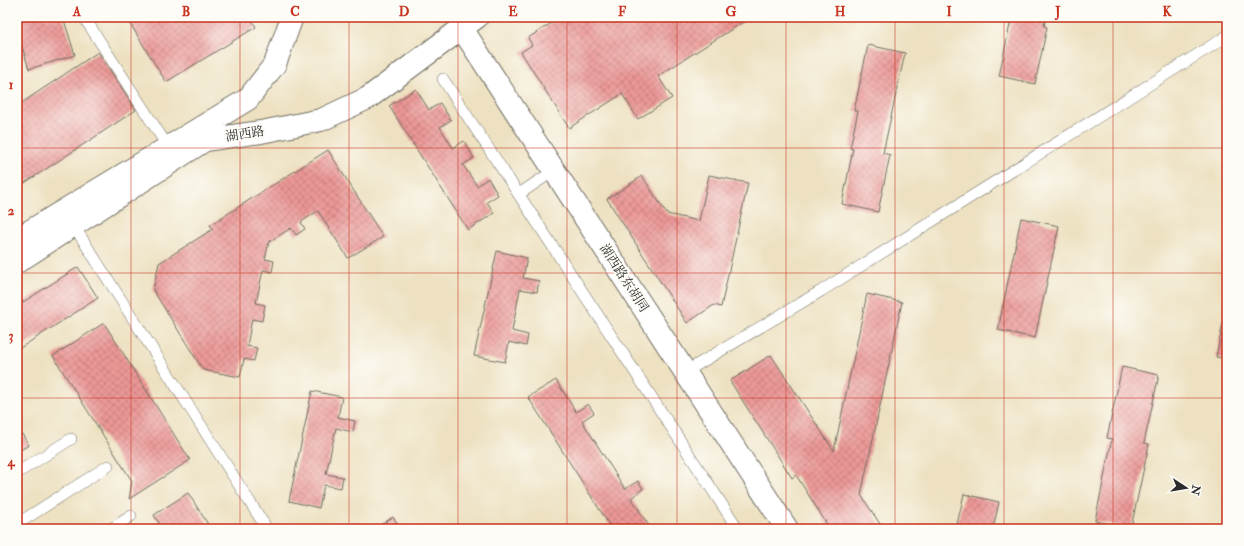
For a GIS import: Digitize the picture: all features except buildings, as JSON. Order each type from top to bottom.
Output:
[{"type":"main road","name":"湖西路","points":[[17,239],[248,99],[274,64],[292,17]]},
{"type":"main road","name":"湖西路","points":[[17,262],[205,140],[261,132],[321,120],[368,98],[469,22]]},
{"type":"main road","name":"湖西路东胡同","points":[[469,22],[555,170],[787,529]]},
{"type":"lane","points":[[84,17],[168,147]]},
{"type":"lane","points":[[685,372],[821,291],[1227,36]]},
{"type":"lane","points":[[443,79],[738,529]]},
{"type":"lane","points":[[519,194],[555,170]]},
{"type":"lane","points":[[74,226],[267,529]]},
{"type":"lane","points":[[17,473],[71,439]]},
{"type":"lane","points":[[17,524],[108,466]]},
{"type":"lane","points":[[111,529],[131,516]]}]
